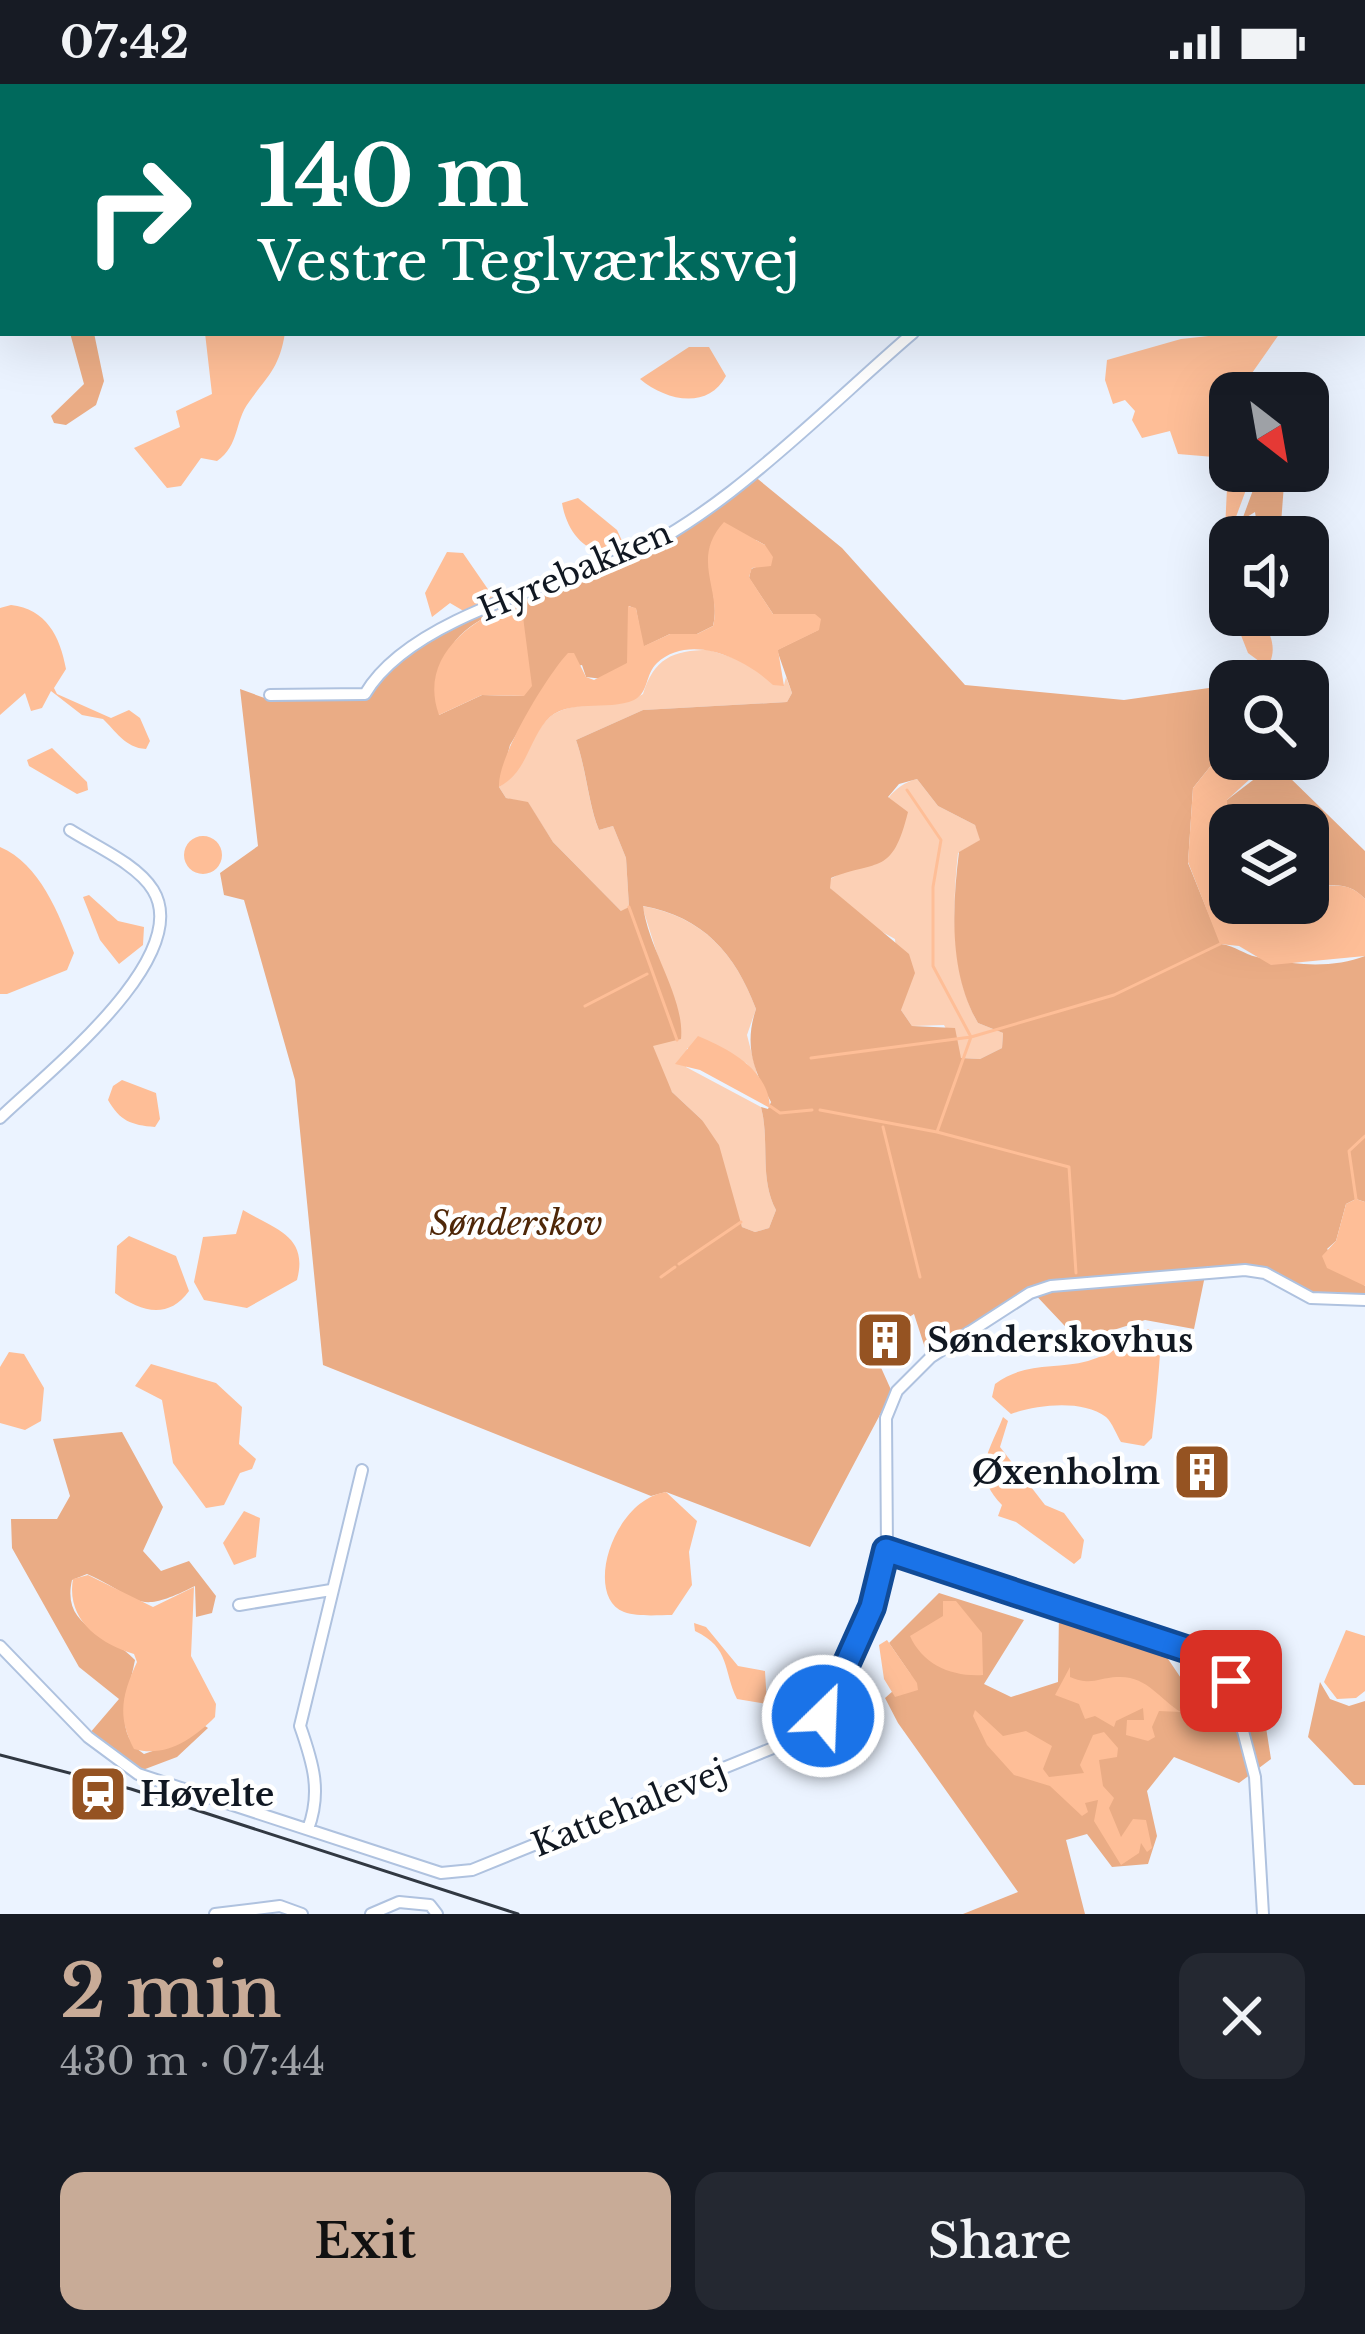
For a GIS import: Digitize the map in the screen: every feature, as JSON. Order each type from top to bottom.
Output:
[{"type":"street","name":"Hyrebakken","points":[[270,695],[365,694],[380,667],[484,608],[632,554],[701,514],[909,336]]},
{"type":"street","points":[[0,1118],[133,989],[160,925],[161,908],[144,878],[70,830]]},
{"type":"street","name":"Kattehalevej","points":[[0,1646],[88,1738],[138,1774],[456,1874],[802,1739],[823,1716],[872,1607],[886,1550],[886,1418],[897,1391],[931,1357],[1030,1293],[1052,1286],[1245,1270],[1265,1273],[1311,1298],[1365,1300]]},
{"type":"street","points":[[308,1829],[318,1804],[314,1766],[299,1726],[362,1470]]},
{"type":"street","points":[[886,1550],[1226,1666],[1256,1778],[1263,1914]]},
{"type":"street","points":[[239,1605],[331,1590]]},
{"type":"street","points":[[371,1914],[399,1901],[430,1905],[437,1914]]},
{"type":"street","points":[[215,1914],[280,1906],[302,1914]]},
{"type":"shaded area","points":[[205,336],[284,336],[276,364],[244,410],[230,448],[217,461],[201,458],[181,486],[167,488],[134,448],[180,427],[176,411],[212,394]]},
{"type":"shaded area","points":[[1278,336],[1253,372],[1209,372],[1209,457],[1178,454],[1170,431],[1142,438],[1132,420],[1135,411],[1125,400],[1113,404],[1105,380],[1107,360],[1181,339]]},
{"type":"shaded area","points":[[689,347],[709,347],[726,376],[709,394],[674,397],[640,379]]},
{"type":"shaded area","points":[[1227,492],[1245,492],[1236,516],[1226,516]]},
{"type":"shaded area","points":[[578,498],[617,530],[624,545],[601,551],[582,543],[562,503]]},
{"type":"shaded area","points":[[724,522],[765,545],[773,557],[771,566],[752,568],[749,577],[773,614],[815,614],[821,619],[819,630],[778,650],[784,686],[773,685],[718,653],[686,650],[671,654],[653,667],[634,700],[554,714],[515,774],[499,787],[515,737],[568,653],[574,653],[586,677],[594,680],[627,663],[628,606],[636,608],[644,646],[670,634],[697,634],[713,626],[709,549]]},
{"type":"shaded area","points":[[447,552],[463,553],[494,598],[467,613],[450,603],[432,617],[425,593]]},
{"type":"shaded area","points":[[11,605],[34,612],[55,635],[66,669],[54,688],[57,694],[111,718],[129,710],[140,718],[150,741],[146,749],[126,742],[103,719],[82,715],[51,691],[42,708],[31,711],[25,693],[0,715],[0,608]]},
{"type":"shaded area","points":[[510,605],[523,617],[532,686],[524,696],[482,695],[439,715],[435,677],[441,661],[463,633]]},
{"type":"shaded area","points":[[1241,636],[1270,636],[1271,660],[1258,660],[1248,653]]},
{"type":"shaded area","points":[[709,650],[749,663],[784,685],[786,677],[792,693],[787,702],[643,710],[576,740],[599,830],[613,826],[626,858],[629,907],[622,912],[553,842],[528,803],[506,798],[499,787],[516,770],[542,726],[558,712],[633,699],[643,694],[653,672],[666,659]]},
{"type":"shaded area","points":[[52,748],[87,782],[88,790],[77,794],[29,766],[27,760]]},
{"type":"shaded area","points":[[1209,768],[1209,780],[1249,780],[1227,804],[1209,804],[1209,916],[1188,862],[1193,788]]},
{"type":"shaded area","points":[[917,779],[938,806],[975,825],[981,840],[958,853],[955,895],[958,963],[969,1004],[978,1023],[1003,1033],[1002,1048],[980,1059],[961,1058],[944,1025],[912,1026],[901,1010],[895,939],[868,924],[830,888],[830,879],[855,857],[889,797]]},
{"type":"shaded area","points":[[203,836],[216,842],[222,855],[216,868],[203,874],[190,868],[184,855],[190,842]]},
{"type":"shaded area","points":[[0,847],[37,878],[74,953],[67,970],[7,994],[0,994]]},
{"type":"shaded area","points":[[1329,886],[1345,886],[1365,899],[1365,956],[1271,965],[1239,946],[1220,944],[1212,924],[1329,924]]},
{"type":"shaded area","points":[[89,895],[118,921],[144,927],[143,945],[119,964],[100,940],[83,897]]},
{"type":"shaded area","points":[[642,906],[683,919],[714,941],[738,971],[756,1009],[747,1035],[758,1078],[746,1063],[687,1048],[686,1067],[761,1107],[768,1185],[776,1210],[769,1228],[755,1232],[742,1227],[702,1120],[672,1092],[657,1068],[652,1046],[667,985]]},
{"type":"shaded area","points":[[698,1036],[734,1054],[755,1072],[770,1108],[700,1070],[675,1064]]},
{"type":"shaded area","points":[[122,1080],[156,1093],[160,1119],[155,1127],[127,1121],[112,1107],[108,1100],[113,1086]]},
{"type":"shaded area","points":[[1356,1199],[1365,1202],[1365,1286],[1327,1268],[1322,1256],[1336,1241],[1346,1204]]},
{"type":"shaded area","points":[[243,1210],[293,1243],[298,1253],[297,1280],[247,1308],[204,1300],[194,1282],[203,1237],[236,1234]]},
{"type":"shaded area","points":[[129,1236],[176,1256],[189,1291],[181,1300],[154,1310],[115,1293],[117,1246]]},
{"type":"shaded area","points":[[1148,1329],[1160,1338],[1160,1344],[1152,1438],[1144,1446],[1121,1442],[1108,1419],[1096,1411],[1059,1405],[1011,1414],[992,1397],[995,1384],[1007,1377],[1097,1358]]},
{"type":"shaded area","points":[[9,1352],[24,1354],[44,1388],[41,1421],[25,1430],[0,1423],[0,1367]]},
{"type":"shaded area","points":[[151,1364],[216,1383],[242,1407],[239,1444],[256,1459],[252,1469],[240,1473],[224,1505],[206,1508],[173,1463],[162,1400],[135,1386]]},
{"type":"shaded area","points":[[1003,1417],[1008,1421],[1000,1447],[1045,1505],[1064,1513],[1084,1540],[1081,1558],[1074,1564],[1016,1522],[998,1516],[1002,1505],[985,1472]]},
{"type":"shaded area","points":[[666,1492],[697,1521],[689,1552],[692,1585],[672,1615],[624,1612],[612,1603],[606,1588],[610,1549],[631,1512]]},
{"type":"shaded area","points":[[244,1511],[260,1518],[256,1557],[234,1565],[223,1543]]},
{"type":"shaded area","points":[[88,1575],[153,1607],[194,1587],[191,1656],[216,1704],[215,1717],[188,1739],[168,1749],[134,1749],[124,1704],[137,1662],[134,1654],[97,1636],[80,1617],[73,1579]]},
{"type":"shaded area","points":[[943,1601],[956,1601],[982,1633],[983,1675],[940,1667],[923,1655],[910,1636],[943,1616]]},
{"type":"shaded area","points":[[694,1623],[706,1627],[738,1666],[765,1671],[767,1704],[737,1699],[720,1653],[695,1631]]},
{"type":"shaded area","points":[[1346,1630],[1365,1636],[1365,1691],[1356,1698],[1337,1699],[1324,1682]]},
{"type":"shaded area","points":[[887,1640],[918,1690],[895,1697],[884,1679],[879,1645]]},
{"type":"shaded area","points":[[1070,1667],[1070,1677],[1084,1681],[1137,1680],[1181,1712],[1159,1711],[1152,1727],[1155,1737],[1148,1741],[1126,1735],[1127,1720],[1144,1720],[1143,1708],[1116,1721],[1114,1727],[1095,1716],[1085,1719],[1079,1704],[1055,1695]]},
{"type":"shaded area","points":[[975,1710],[1003,1736],[1026,1731],[1052,1746],[1043,1769],[1049,1777],[1084,1773],[1080,1765],[1093,1735],[1104,1732],[1118,1748],[1117,1757],[1099,1760],[1103,1786],[1114,1798],[1109,1808],[1121,1837],[1133,1819],[1146,1820],[1152,1848],[1147,1852],[1141,1843],[1139,1853],[1121,1865],[1094,1821],[1098,1800],[1085,1803],[1088,1812],[1082,1816],[1050,1786],[1014,1775],[987,1745],[973,1716]]},
{"type":"green space","points":[[71,336],[95,336],[104,381],[96,405],[66,425],[54,423],[51,416],[84,384]]},
{"type":"green space","name":"Sønderskov","points":[[753,475],[842,548],[965,685],[1124,700],[1209,688],[1209,768],[1193,788],[1188,863],[1209,924],[1221,944],[1257,957],[1325,964],[1365,956],[1365,1202],[1356,1199],[1346,1204],[1336,1241],[1327,1249],[1365,1286],[1365,1296],[1319,1298],[1277,1272],[1207,1266],[1194,1329],[1145,1320],[1079,1341],[1029,1288],[927,1354],[914,1314],[885,1332],[875,1321],[865,1332],[892,1392],[810,1547],[666,1492],[651,1496],[323,1365],[295,1080],[244,900],[224,895],[220,873],[258,846],[240,689],[270,700],[366,696],[389,668],[451,626],[597,572],[678,530]],"holes":[[[756,540],[765,545],[761,565],[751,569],[749,578],[773,614],[802,614],[818,630],[777,650],[792,693],[787,702],[643,710],[576,740],[599,830],[613,826],[626,858],[629,907],[621,911],[553,842],[528,802],[506,798],[499,787],[510,745],[554,672],[582,665],[586,677],[603,679],[628,663],[629,606],[636,609],[643,647],[670,634],[697,634],[713,626],[713,546]],[[499,609],[523,617],[524,696],[482,695],[439,715],[450,650],[465,631]],[[917,779],[938,806],[975,825],[980,840],[959,852],[954,918],[957,962],[969,1004],[978,1023],[1003,1033],[1002,1048],[980,1059],[961,1058],[955,1028],[912,1026],[901,1010],[915,973],[909,954],[830,888],[831,878],[889,856],[908,812],[888,797],[899,784]],[[643,906],[683,919],[714,941],[738,971],[756,1009],[752,1057],[771,1102],[768,1109],[761,1107],[768,1185],[776,1210],[769,1228],[755,1232],[742,1227],[719,1145],[702,1120],[672,1092],[653,1046],[681,1039],[681,1023]]]},
{"type":"green space","points":[[1252,492],[1283,492],[1282,516],[1256,516],[1255,512],[1243,516]]},
{"type":"green space","points":[[1253,780],[1292,780],[1317,804],[1227,804]]},
{"type":"green space","points":[[1329,816],[1365,851],[1365,899],[1329,886]]},
{"type":"green space","points":[[122,1432],[163,1507],[143,1551],[161,1571],[189,1561],[216,1596],[212,1613],[196,1617],[195,1586],[148,1602],[87,1574],[72,1580],[70,1596],[80,1619],[135,1660],[125,1711],[134,1745],[144,1754],[184,1740],[199,1722],[208,1728],[177,1757],[132,1774],[89,1734],[119,1699],[79,1667],[12,1548],[11,1519],[57,1519],[70,1496],[53,1439]]},
{"type":"green space","points":[[939,1593],[1024,1620],[984,1684],[1011,1697],[1058,1682],[1059,1611],[1160,1647],[1193,1696],[1261,1696],[1271,1759],[1239,1783],[1174,1757],[1147,1791],[1157,1836],[1148,1864],[1112,1867],[1087,1834],[1066,1840],[1085,1914],[963,1914],[1018,1892],[885,1698],[911,1675],[889,1643]]},
{"type":"green space","points":[[1320,1682],[1330,1699],[1349,1706],[1365,1701],[1365,1785],[1354,1785],[1308,1737]]},
{"type":"waterway","points":[[820,1110],[937,1132],[971,1037],[933,966],[933,887],[941,840],[907,790]]},
{"type":"waterway","points":[[629,907],[677,1040]]},
{"type":"waterway","points":[[811,1058],[971,1037],[1114,995],[1220,944]]},
{"type":"waterway","points":[[585,1006],[647,974]]},
{"type":"waterway","points":[[770,1106],[780,1113],[812,1110]]},
{"type":"waterway","points":[[883,1127],[920,1277]]},
{"type":"waterway","points":[[937,1132],[1069,1167],[1076,1273]]},
{"type":"waterway","points":[[1356,1199],[1349,1151],[1365,1136]]},
{"type":"waterway","points":[[679,1264],[741,1222]]},
{"type":"waterway","points":[[661,1277],[675,1267]]},
{"type":"tram line","points":[[0,1755],[131,1789],[518,1914]]},
{"type":"place","name":"Sønderskovhus","points":[[885,1340]]},
{"type":"place","name":"Øxenholm","points":[[1202,1472]]},
{"type":"place","name":"Høvelte","points":[[98,1794]]},
{"type":"route","points":[[823,1716],[872,1607],[886,1550],[1216,1659],[1226,1666],[1231,1681]]}]
